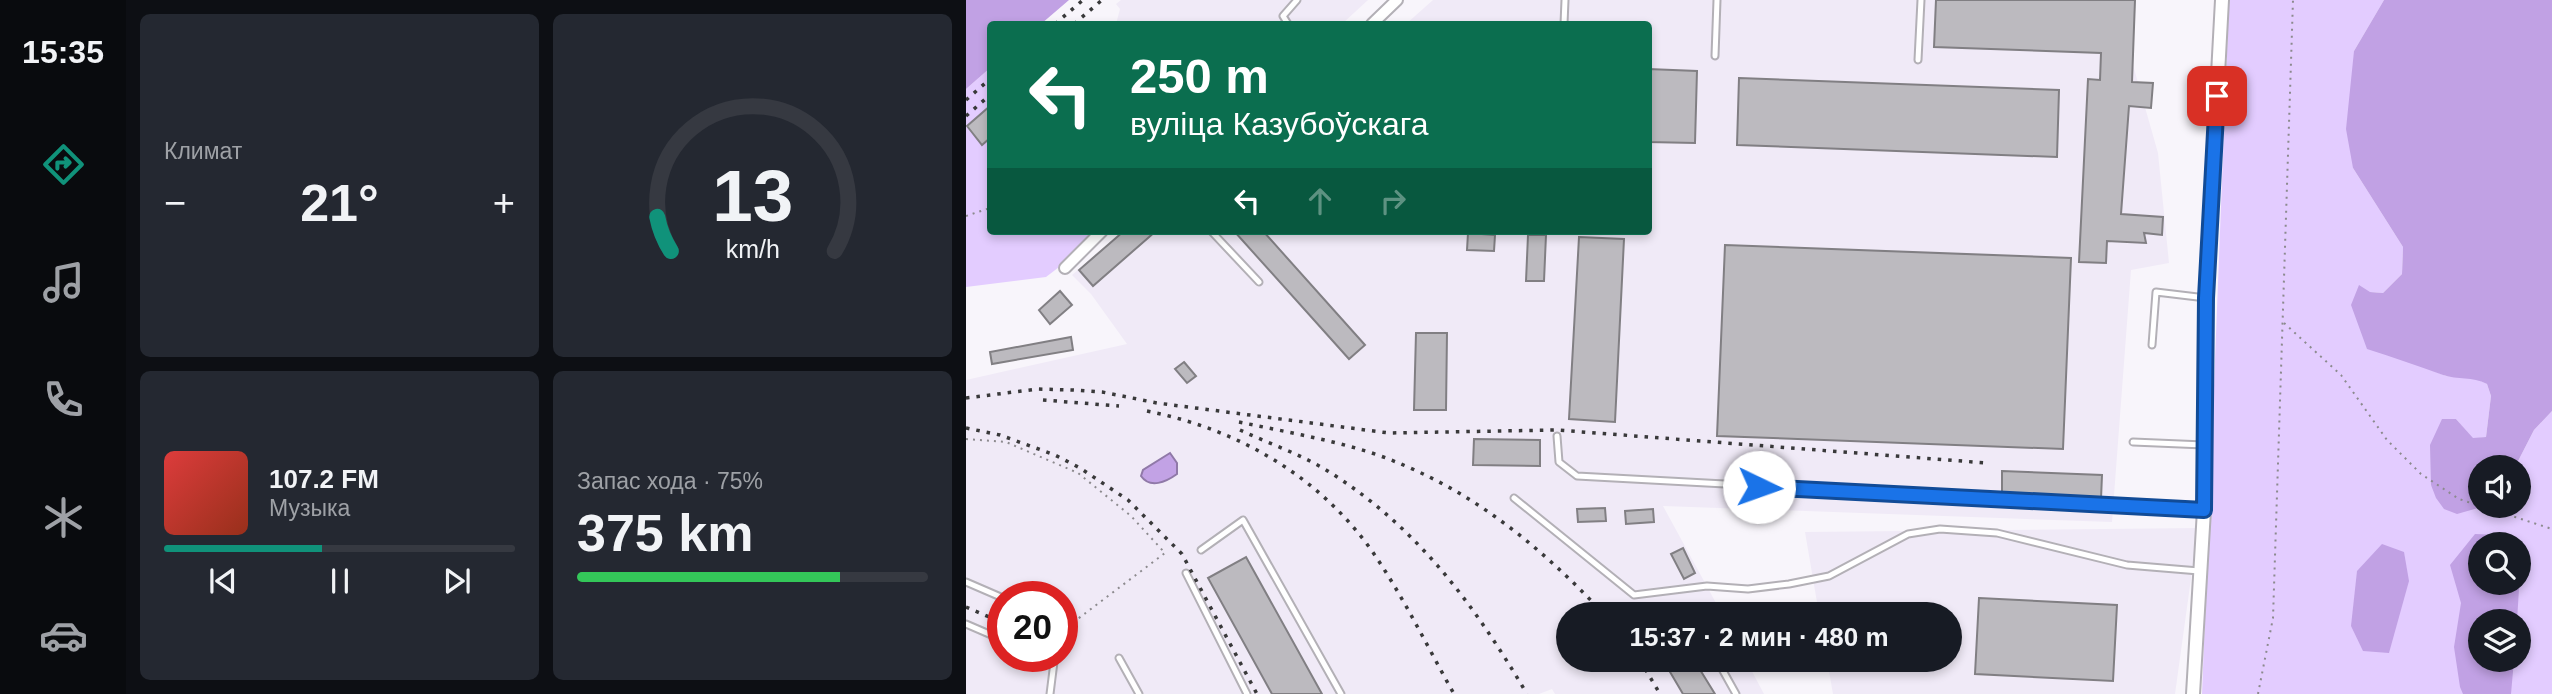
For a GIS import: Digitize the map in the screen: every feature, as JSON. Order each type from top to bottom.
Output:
[{"type":"street","points":[[1375,21],[1397,0]]},
{"type":"street","points":[[2193,694],[2204,510],[2206,298],[2222,0]]},
{"type":"street","points":[[1065,268],[1098,235]]},
{"type":"lane","points":[[1286,21],[1283,16],[1297,0]]},
{"type":"lane","points":[[1564,21],[1565,0]]},
{"type":"lane","points":[[1715,56],[1717,0]]},
{"type":"lane","points":[[1918,61],[1921,0]]},
{"type":"lane","points":[[1215,235],[1259,282]]},
{"type":"lane","points":[[2152,345],[2156,292],[2206,298]]},
{"type":"lane","points":[[1557,436],[1559,462],[1577,476],[2204,510]]},
{"type":"lane","points":[[2133,442],[2204,445]]},
{"type":"lane","points":[[1514,498],[1634,595],[1707,586],[1748,589],[1829,576],[1908,534],[1940,529],[1997,533],[2127,565],[2199,571]]},
{"type":"lane","points":[[1201,550],[1243,520],[1341,694]]},
{"type":"lane","points":[[1186,573],[1247,694]]},
{"type":"lane","points":[[966,582],[987,591]]},
{"type":"lane","points":[[966,624],[987,633]]},
{"type":"lane","points":[[1119,658],[1139,694]]},
{"type":"lane","points":[[1050,694],[1054,672]]},
{"type":"lane","points":[[1723,672],[1735,694]]},
{"type":"path","points":[[2258,694],[2273,618],[2293,0]]},
{"type":"path","points":[[966,216],[987,209]]},
{"type":"path","points":[[2283,323],[2340,375],[2386,440],[2421,474],[2468,502]]},
{"type":"path","points":[[966,439],[1006,442],[1078,473],[1131,516],[1165,553],[1078,615]]},
{"type":"path","points":[[2518,518],[2552,529]]},
{"type":"shaded area","points":[[966,0],[1069,0],[1044,21],[987,21],[987,71],[966,89]]},
{"type":"shaded area","points":[[1121,0],[1368,0],[1345,21],[1117,21],[1120,9],[1116,4]]},
{"type":"shaded area","points":[[1433,0],[2135,0],[2133,65],[2158,153],[2169,263],[2131,270],[2112,522],[1663,506],[1715,602],[1556,602],[1556,672],[1752,672],[1764,694],[1555,694],[1552,689],[1539,694],[966,694],[966,380],[1127,344],[1091,294],[1072,275],[1119,235],[1652,235],[1652,21],[1409,21]]},
{"type":"shaded area","points":[[2229,0],[2384,0],[2354,51],[2353,168],[2403,247],[2402,274],[2383,293],[2370,292],[2409,361],[2446,376],[2475,378],[2487,384],[2491,396],[2486,437],[2473,439],[2456,419],[2431,485],[2468,501],[2468,518],[2531,518],[2531,455],[2521,455],[2534,430],[2552,411],[2552,694],[2202,694]]},
{"type":"shaded area","points":[[2384,0],[2552,0],[2552,411],[2534,430],[2521,455],[2468,455],[2468,511],[2457,514],[2444,509],[2436,498],[2431,485],[2430,445],[2442,419],[2456,419],[2473,438],[2486,437],[2491,396],[2487,384],[2443,375],[2367,349],[2351,305],[2359,285],[2370,292],[2383,293],[2402,274],[2403,247],[2353,168],[2346,129],[2354,51]]},
{"type":"shaded area","points":[[987,71],[987,235],[1090,235],[1063,264],[1046,277],[966,287],[966,89]]},
{"type":"shaded area","points":[[1170,453],[1177,463],[1177,474],[1163,482],[1153,483],[1141,476],[1143,470]]},
{"type":"shaded area","points":[[2198,528],[2175,694],[1833,694],[1829,672],[1962,672],[1962,602],[1817,602],[1805,532]]},
{"type":"shaded area","points":[[2468,543],[2468,595],[2519,595],[2518,609],[2468,609],[2468,672],[2513,672],[2511,694],[2463,694],[2454,647],[2461,603],[2450,565]]},
{"type":"shaded area","points":[[2382,544],[2404,552],[2409,581],[2389,653],[2363,651],[2351,626],[2357,571]]},
{"type":"building","points":[[1936,0],[2135,0],[2132,82],[2153,83],[2151,108],[2129,106],[2121,214],[2163,217],[2162,235],[2144,233],[2146,243],[2107,241],[2106,263],[2079,262],[2088,79],[2100,80],[2101,53],[1934,47]]},
{"type":"building","points":[[1652,69],[1697,71],[1695,143],[1652,142]]},
{"type":"building","points":[[1739,78],[2059,90],[2057,157],[1737,145]]},
{"type":"building","points":[[987,109],[987,141],[982,145],[967,126]]},
{"type":"building","points":[[1119,235],[1151,235],[1093,286],[1079,270]]},
{"type":"building","points":[[1238,235],[1267,235],[1365,345],[1349,359]]},
{"type":"building","points":[[1468,235],[1495,235],[1494,251],[1467,250]]},
{"type":"building","points":[[1528,235],[1546,235],[1544,281],[1526,281]]},
{"type":"building","points":[[1579,237],[1624,239],[1615,422],[1569,419]]},
{"type":"building","points":[[1725,245],[2071,258],[2063,449],[1717,436]]},
{"type":"building","points":[[1060,291],[1072,305],[1050,324],[1039,310]]},
{"type":"building","points":[[1416,333],[1447,333],[1446,410],[1414,410]]},
{"type":"building","points":[[1071,337],[1073,350],[992,364],[990,352]]},
{"type":"building","points":[[1184,362],[1196,376],[1187,383],[1175,369]]},
{"type":"building","points":[[1474,439],[1540,440],[1540,466],[1473,465]]},
{"type":"building","points":[[2002,471],[2102,475],[2101,499],[2002,494]]},
{"type":"building","points":[[1605,508],[1606,521],[1578,522],[1577,509]]},
{"type":"building","points":[[1653,509],[1654,522],[1626,524],[1625,511]]},
{"type":"building","points":[[1683,548],[1695,573],[1684,579],[1671,554]]},
{"type":"building","points":[[1246,557],[1322,694],[1272,694],[1208,578]]},
{"type":"building","points":[[1979,598],[2117,605],[2113,681],[1975,674]]},
{"type":"building","points":[[1670,672],[1701,672],[1715,694],[1683,694]]},
{"type":"railway","points":[[1058,21],[1083,0]]},
{"type":"railway","points":[[1078,21],[1102,0]]},
{"type":"railway","points":[[966,100],[987,82]]},
{"type":"railway","points":[[966,116],[987,98]]},
{"type":"railway","points":[[966,398],[1038,389],[1073,390],[1389,433],[1557,430],[1987,463]]},
{"type":"railway","points":[[1043,400],[1119,406]]},
{"type":"railway","points":[[1147,411],[1180,419],[1244,443],[1301,478],[1327,500],[1351,524],[1372,551],[1454,694]]},
{"type":"railway","points":[[1239,422],[1369,452],[1437,481],[1497,518],[1552,563],[1592,602]]},
{"type":"railway","points":[[966,428],[1000,435],[1055,455],[1128,500],[1182,554],[1257,694]]},
{"type":"railway","points":[[1240,430],[1298,455],[1331,473],[1391,519],[1418,544],[1465,600],[1527,694]]},
{"type":"railway","points":[[966,607],[987,616]]},
{"type":"railway","points":[[1647,672],[1660,694]]},
{"type":"route","points":[[1759,487],[2204,510],[2206,298],[2217,96]]}]
